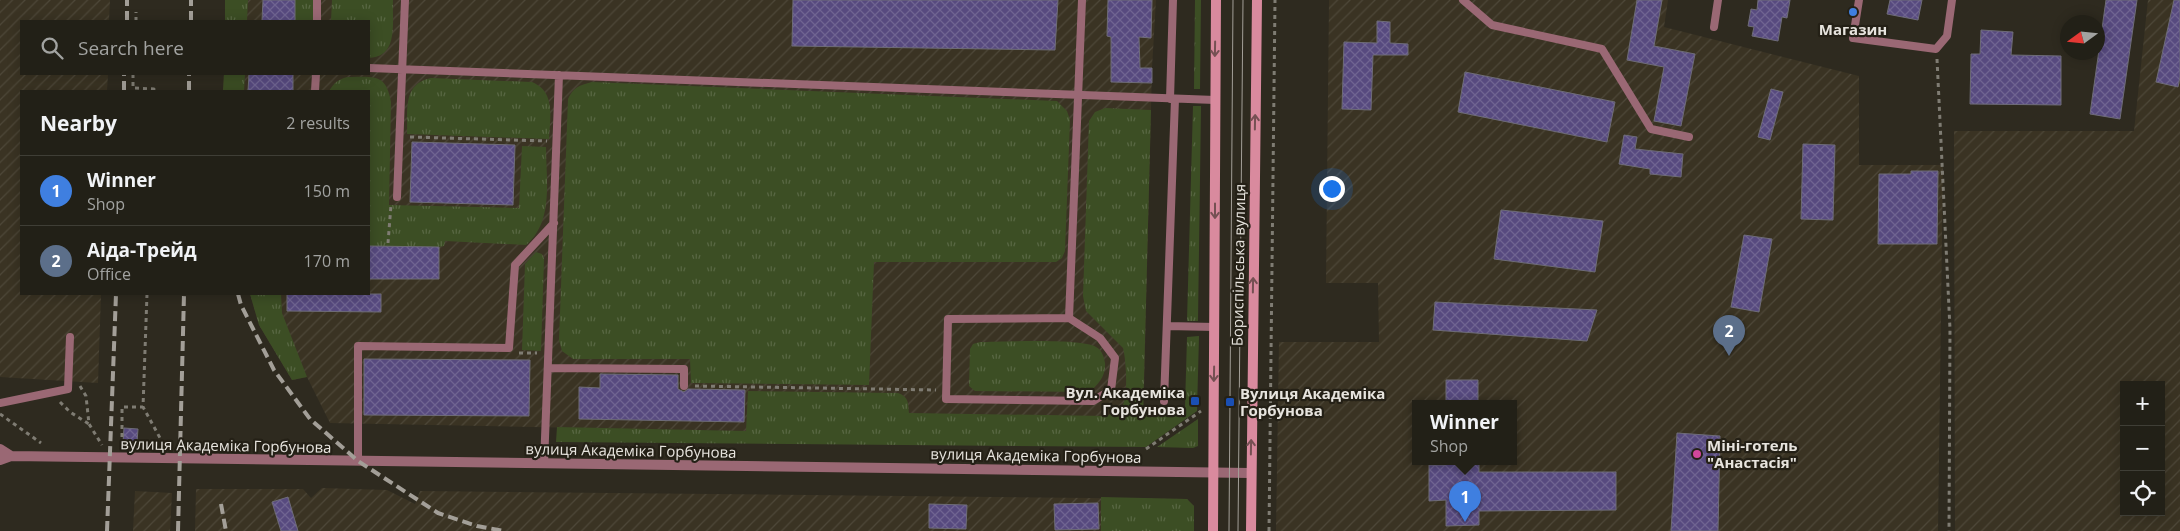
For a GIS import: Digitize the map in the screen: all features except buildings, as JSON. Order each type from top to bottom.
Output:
[{"type":"main road","name":"Бориспільська вулиця","points":[[1213,531],[1216,0]]},
{"type":"main road","name":"Бориспільська вулиця","points":[[1251,531],[1250,473],[1257,0]]},
{"type":"street","points":[[0,449],[10,456]]},
{"type":"street","name":"вулиця Академіка Горбунова","points":[[10,456],[1250,473]]},
{"type":"street","points":[[0,460],[10,456]]},
{"type":"lane","points":[[317,20],[318,0]]},
{"type":"lane","points":[[397,197],[405,0]]},
{"type":"lane","points":[[1069,318],[1082,0]]},
{"type":"lane","points":[[1164,401],[1173,99],[1173,0]]},
{"type":"lane","points":[[1463,0],[1492,25],[1602,49],[1651,129],[1689,138]]},
{"type":"lane","points":[[1714,27],[1718,0]]},
{"type":"lane","points":[[1859,0],[1853,38],[1936,49],[1947,36],[1952,0]]},
{"type":"lane","points":[[370,68],[1215,100]]},
{"type":"lane","points":[[315,90],[316,75]]},
{"type":"lane","points":[[544,464],[559,75]]},
{"type":"lane","points":[[358,461],[358,346],[509,348],[515,265],[554,223]]},
{"type":"lane","points":[[1069,318],[1100,338],[1115,358],[1111,390],[1093,401],[946,399],[948,319],[1069,318]]},
{"type":"lane","points":[[1167,326],[1214,327]]},
{"type":"lane","points":[[0,403],[68,389],[70,338]]},
{"type":"lane","points":[[548,368],[684,369],[684,386]]},
{"type":"path","points":[[1269,531],[1274,0]]},
{"type":"path","points":[[136,12],[136,20]]},
{"type":"path","points":[[1936,49],[1950,329],[1949,531]]},
{"type":"path","points":[[133,75],[132,88],[154,90]]},
{"type":"path","points":[[400,137],[557,141]]},
{"type":"path","points":[[388,243],[390,207],[397,197]]},
{"type":"path","points":[[147,295],[143,407],[166,450]]},
{"type":"path","points":[[509,348],[516,353],[548,353]]},
{"type":"path","points":[[69,374],[86,396],[89,424]]},
{"type":"path","points":[[684,386],[944,391]]},
{"type":"path","points":[[51,392],[70,412],[89,424],[105,449]]},
{"type":"path","points":[[121,449],[122,407],[143,407]]},
{"type":"path","points":[[1146,449],[1203,410]]},
{"type":"path","points":[[0,414],[43,444]]},
{"type":"shaded area","points":[[0,0],[110,0],[109,20],[20,20],[20,75],[108,75],[107,90],[20,90],[20,295],[101,295],[98,383],[0,377]]},
{"type":"shaded area","points":[[225,0],[1156,0],[1152,68],[1143,428],[1134,439],[330,423],[307,377],[292,380],[259,325],[250,295],[370,295],[370,90],[223,90],[224,75],[370,75],[370,20],[225,20]]},
{"type":"shaded area","points":[[1329,0],[1668,0],[1664,27],[1859,76],[1859,165],[1943,165],[1938,531],[1276,531],[1279,342],[1379,342],[1378,283],[1326,283]]},
{"type":"shaded area","points":[[2148,0],[2180,0],[2180,531],[1955,531],[1954,131],[2134,131]]},
{"type":"shaded area","points":[[322,488],[387,490],[415,504],[420,491],[1187,499],[1194,506],[1194,531],[195,531],[196,489],[303,489],[311,498]]},
{"type":"shaded area","points":[[135,491],[172,493],[170,531],[133,531]]},
{"type":"green space","points":[[225,0],[248,0],[247,20],[225,20]]},
{"type":"green space","points":[[295,0],[314,0],[313,20],[295,20]]},
{"type":"green space","points":[[332,0],[393,0],[393,28],[390,45],[379,56],[370,58],[370,20],[331,20]]},
{"type":"green space","points":[[1195,0],[1201,0],[1200,89],[1194,89]]},
{"type":"green space","points":[[224,75],[245,75],[244,90],[223,90]]},
{"type":"green space","points":[[348,77],[372,77],[382,81],[389,93],[391,102],[389,205],[519,208],[522,146],[546,147],[547,186],[545,212],[535,235],[526,245],[445,241],[444,246],[439,247],[370,246],[370,90],[330,90],[342,79]]},
{"type":"green space","points":[[431,78],[532,82],[540,86],[545,92],[550,106],[549,139],[407,134],[407,108],[411,92],[422,81]]},
{"type":"green space","points":[[592,82],[1057,101],[1067,111],[1070,120],[1065,251],[1062,258],[1056,262],[874,262],[869,385],[691,383],[690,359],[573,359],[562,351],[559,340],[568,99],[577,88]]},
{"type":"green space","points":[[1193,106],[1201,106],[1198,321],[1187,321]]},
{"type":"green space","points":[[1105,108],[1151,110],[1143,417],[1145,406],[1185,407],[1187,337],[1199,336],[1197,411],[1146,447],[556,442],[557,427],[746,431],[748,391],[898,393],[906,398],[909,413],[1107,416],[1118,410],[1124,403],[1126,388],[1123,348],[1086,311],[1083,296],[1089,121],[1095,112]]},
{"type":"green space","points":[[536,252],[542,254],[544,259],[541,351],[522,350],[525,264]]},
{"type":"green space","points":[[250,295],[281,295],[282,313],[307,377],[292,380],[259,325]]},
{"type":"green space","points":[[1059,341],[1088,344],[1098,348],[1101,352],[1105,368],[1103,376],[1089,392],[975,391],[969,386],[970,349],[973,344],[980,342]]},
{"type":"green space","points":[[1198,419],[1198,446],[1193,448],[1157,447]]},
{"type":"green space","points":[[1101,497],[1187,499],[1194,506],[1194,531],[1101,531]]},
{"type":"tram line","points":[[1229,531],[1233,0]]},
{"type":"tram line","points":[[1238,531],[1243,0]]},
{"type":"railway","points":[[127,0],[127,20]]},
{"type":"railway","points":[[191,0],[191,20]]},
{"type":"railway","points":[[124,75],[124,90]]},
{"type":"railway","points":[[189,75],[189,90]]},
{"type":"railway","points":[[107,531],[116,295]]},
{"type":"railway","points":[[178,531],[184,295]]},
{"type":"railway","points":[[238,295],[241,305],[274,370],[310,419],[358,461],[438,513],[477,526],[504,531]]},
{"type":"railway","points":[[221,504],[226,531]]},
{"type":"place","name":"Магазин","points":[[1853,12]]},
{"type":"place","name":"Аіда-Трейд","points":[[1729,356]]},
{"type":"place","name":"Вул. Академіка Горбунова","points":[[1195,401]]},
{"type":"place","name":"Вулиця Академіка Горбунова","points":[[1230,402]]},
{"type":"place","name":"Міні-готель \"Анастасія\"","points":[[1697,454]]},
{"type":"place","name":"Winner","points":[[1465,522]]}]
